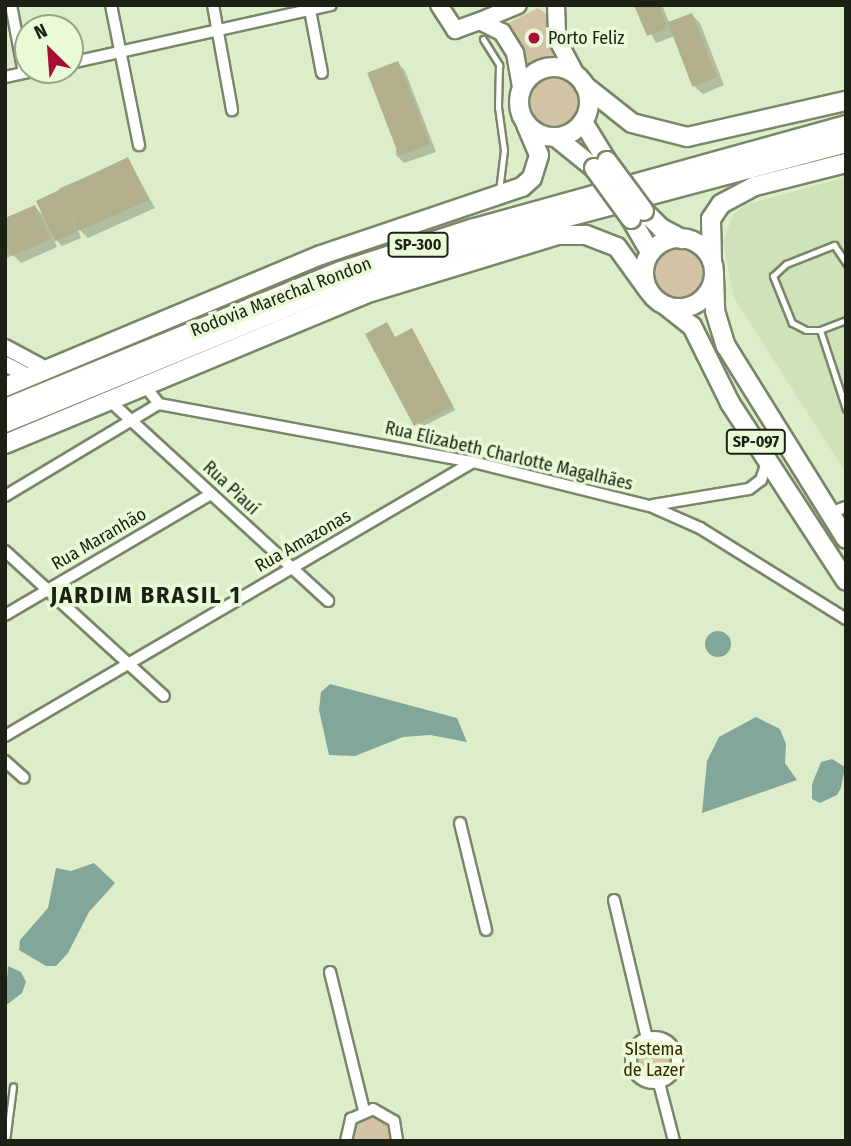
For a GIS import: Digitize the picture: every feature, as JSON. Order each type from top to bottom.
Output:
[{"type":"main road","points":[[439,5],[454,30],[518,5]]},
{"type":"main road","points":[[556,5],[558,39],[589,103],[583,122],[601,164],[638,215],[650,253]]},
{"type":"main road","points":[[5,387],[321,255],[498,198],[523,187],[537,167],[536,142],[518,107],[521,88],[509,41],[480,20]]},
{"type":"main road","points":[[521,88],[527,79],[547,68],[580,80],[632,122],[687,137],[846,101]]},
{"type":"main road","points":[[556,138],[583,122]]},
{"type":"main road","points":[[526,125],[556,138],[601,164]]},
{"type":"main road","name":"Rodovia Marechal Rondon","points":[[5,408],[341,271],[471,229],[846,125]]},
{"type":"main road","name":"Rodovia Marechal Rondon","points":[[5,423],[368,276],[478,241],[846,143]]},
{"type":"main road","points":[[5,444],[365,294],[558,235],[586,235],[617,247],[649,290],[666,306],[697,303],[713,268],[711,219],[721,204],[755,187],[846,163]]},
{"type":"main road","points":[[638,215],[681,239],[700,245],[713,268]]},
{"type":"main road","points":[[649,290],[644,271],[650,253],[659,245],[681,239]]},
{"type":"main road","name":"SP-097","points":[[713,268],[715,311],[726,346],[838,510],[846,539]]},
{"type":"main road","name":"SP-097","points":[[666,306],[692,326],[730,403],[846,581]]},
{"type":"street","points":[[111,5],[139,145]]},
{"type":"street","points":[[213,5],[232,110]]},
{"type":"street","points":[[84,60],[331,5]]},
{"type":"street","points":[[310,8],[322,73]]},
{"type":"street","points":[[5,347],[48,370]]},
{"type":"street","points":[[5,364],[30,377]]},
{"type":"street","points":[[5,496],[159,404],[145,386]]},
{"type":"street","name":"Rua Piauí","points":[[110,401],[328,601]]},
{"type":"street","name":"Rua Elizabeth Charlotte Magalhães","points":[[159,404],[473,462],[650,506],[699,528],[846,619]]},
{"type":"street","points":[[650,506],[749,489],[761,480],[768,459]]},
{"type":"street","name":"Rua Amazonas","points":[[5,736],[473,462]]},
{"type":"street","name":"Rua Maranhão","points":[[5,615],[211,494]]},
{"type":"street","points":[[5,551],[164,696]]},
{"type":"street","points":[[5,761],[24,778]]},
{"type":"street","points":[[460,823],[486,930]]},
{"type":"street","points":[[614,900],[647,1038]]},
{"type":"street","points":[[330,972],[364,1110]]},
{"type":"street","points":[[647,1038],[669,1043],[677,1056],[675,1070],[659,1083],[644,1082],[630,1065],[635,1045],[647,1038]]},
{"type":"street","points":[[659,1083],[674,1141]]},
{"type":"street","points":[[346,1141],[351,1119],[364,1110],[388,1115],[397,1129],[397,1141]]},
{"type":"lane","points":[[483,39],[499,65],[504,150],[498,198]]},
{"type":"lane","points":[[846,264],[834,245],[786,264],[773,276],[792,323],[806,330],[820,330],[846,320]]},
{"type":"lane","points":[[820,330],[846,409]]},
{"type":"lane","points":[[6,1141],[13,1086]]},
{"type":"shaded area","points":[[846,177],[846,473],[734,298],[723,241],[733,215],[745,205]]},
{"type":"green space","points":[[538,8],[548,15],[558,58],[545,58],[527,67],[520,45],[506,24]]},
{"type":"green space","points":[[548,76],[560,76],[574,84],[582,98],[580,115],[574,124],[560,132],[548,132],[531,120],[526,110],[526,98],[538,81]]},
{"type":"green space","points":[[673,245],[685,245],[699,253],[707,267],[705,284],[699,293],[685,301],[673,301],[656,289],[651,279],[651,267],[663,250]]},
{"type":"green space","name":"SIstema de Lazer","points":[[654,1041],[667,1047],[673,1060],[667,1073],[654,1079],[641,1073],[635,1060],[641,1047]]},
{"type":"green space","points":[[375,1116],[389,1128],[390,1141],[353,1141],[357,1122]]},
{"type":"water","points":[[718,631],[727,635],[731,644],[727,653],[718,657],[709,653],[705,644],[709,635]]},
{"type":"water","points":[[330,684],[457,718],[467,742],[430,735],[403,737],[355,756],[329,755],[319,710],[321,692]]},
{"type":"water","points":[[756,717],[780,729],[786,744],[785,763],[797,780],[702,813],[707,761],[719,737]]},
{"type":"water","points":[[832,759],[845,767],[841,788],[837,795],[820,803],[812,799],[812,784],[821,762]]},
{"type":"water","points":[[94,863],[115,883],[89,912],[68,953],[56,966],[46,966],[19,950],[20,940],[48,908],[56,868],[71,871]]},
{"type":"water","points":[[8,966],[21,972],[26,982],[22,993],[5,1006]]},
{"type":"building","points":[[634,5],[659,5],[667,28],[647,36]]},
{"type":"building","points":[[692,13],[717,77],[692,87],[668,22]]},
{"type":"building","points":[[398,61],[430,144],[399,156],[367,73]]},
{"type":"building","points":[[128,157],[149,200],[78,231],[67,208],[77,232],[55,241],[36,201]]},
{"type":"building","points":[[35,205],[51,239],[12,256],[5,248],[5,218]]},
{"type":"building","points":[[387,322],[395,337],[412,328],[453,406],[414,426],[365,334]]},
{"type":"place","name":"Porto Feliz","points":[[534,38]]},
{"type":"district","name":"JARDIM BRASIL 1","points":[[146,596]]}]
